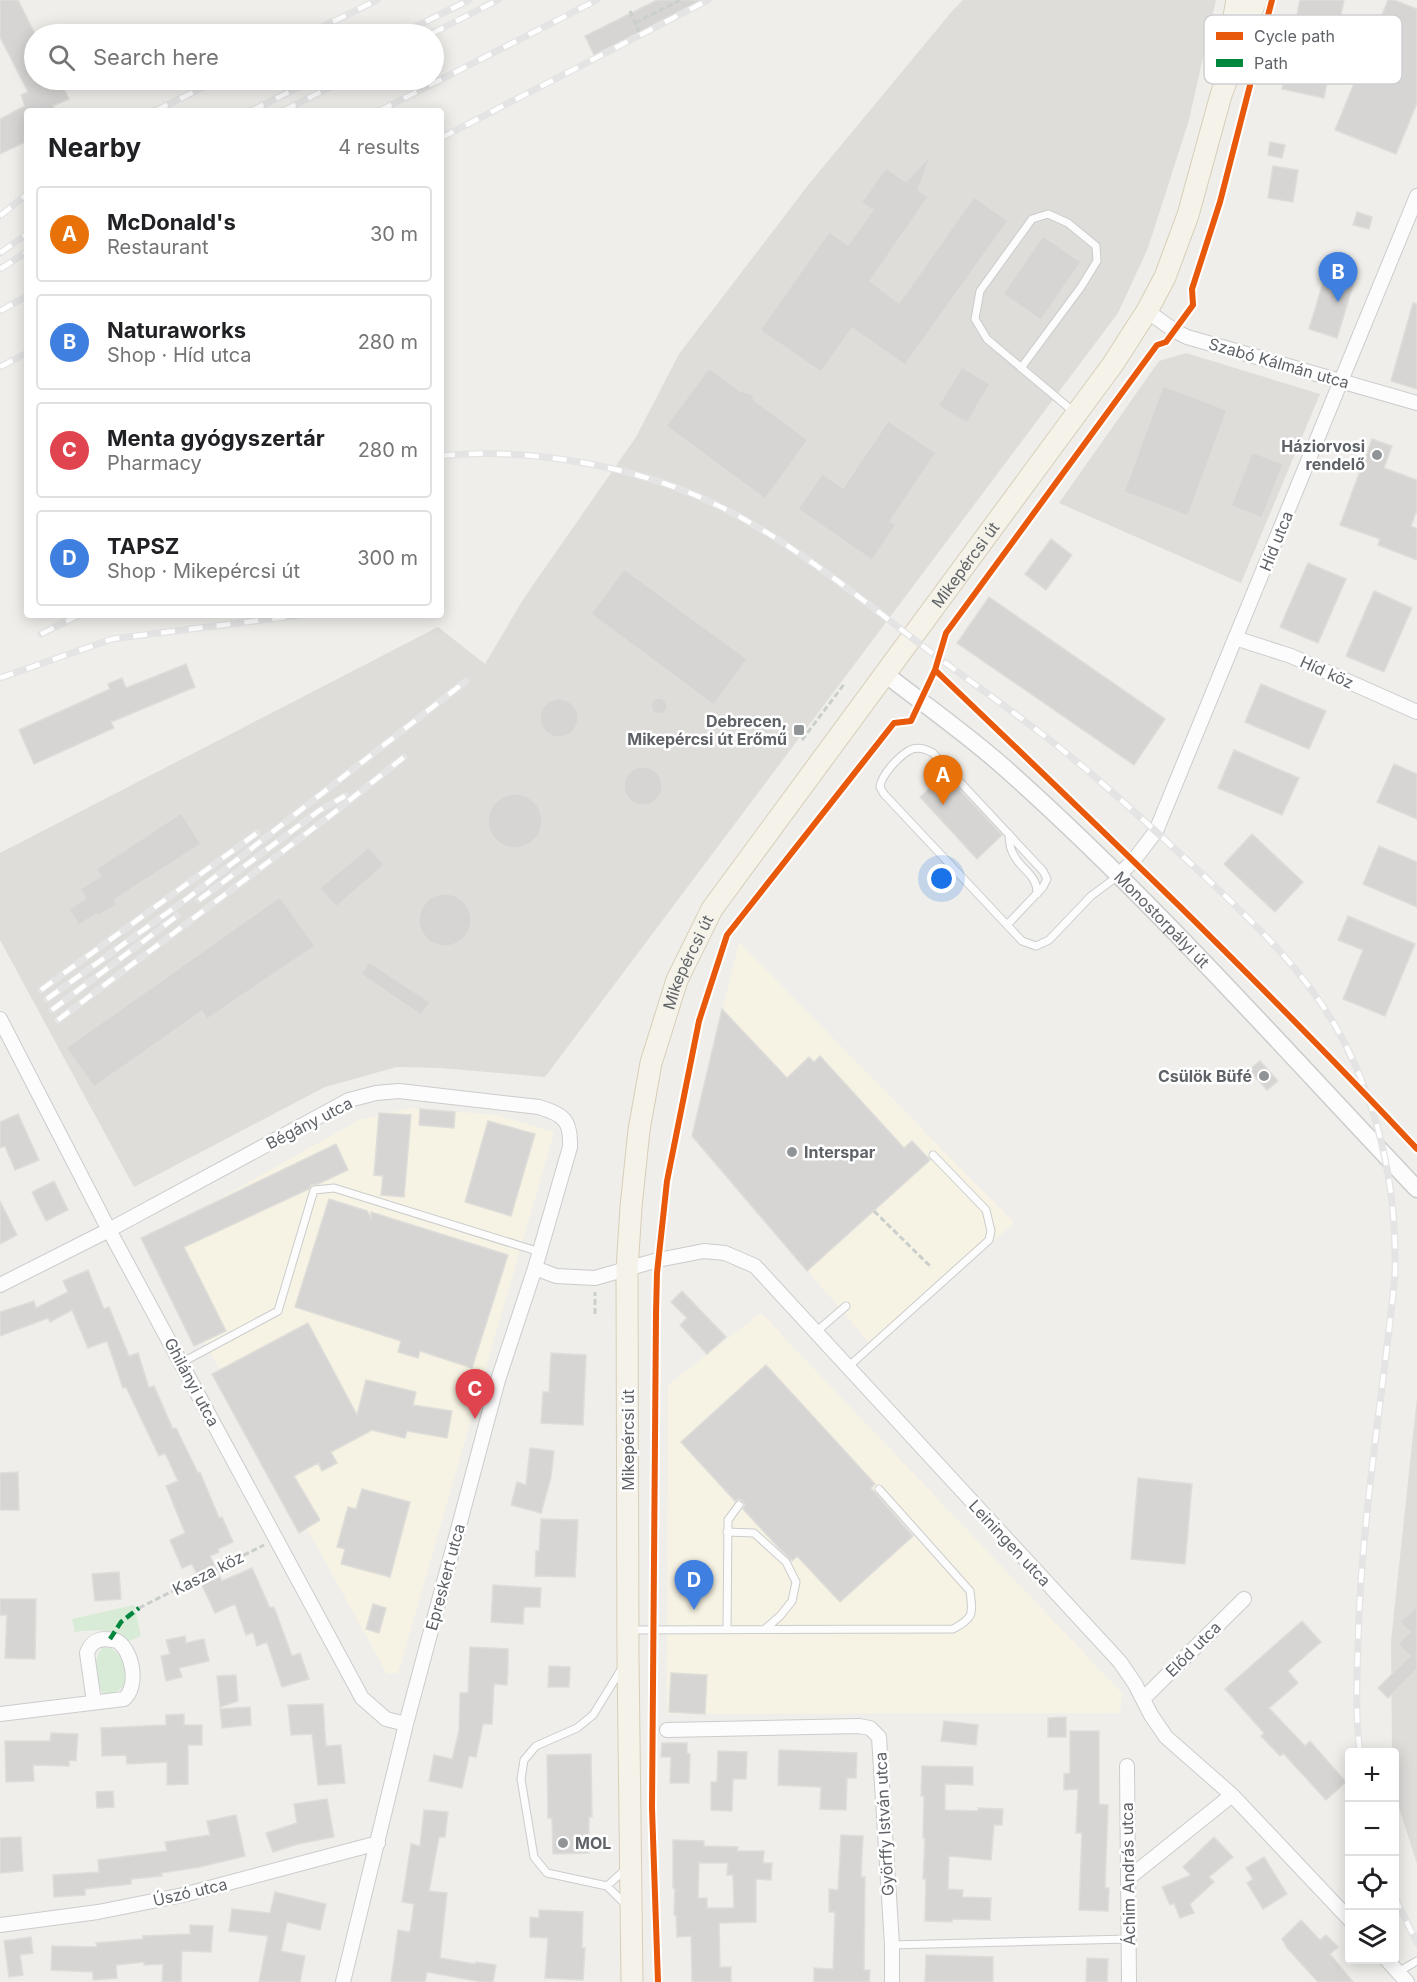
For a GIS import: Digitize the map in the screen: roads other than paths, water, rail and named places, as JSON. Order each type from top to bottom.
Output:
[{"type":"main road","points":[[1234,15],[1237,0]]},
{"type":"main road","points":[[1250,15],[1256,0]]},
{"type":"main road","points":[[1221,95],[1223,84]]},
{"type":"main road","points":[[1221,95],[1225,84]]},
{"type":"main road","name":"Mikepércsi út","points":[[632,1982],[627,1270],[639,1130],[651,1063],[677,980],[712,909],[1113,364],[1148,311],[1165,277],[1188,215],[1221,95]]},
{"type":"street","name":"Híd utca","points":[[1118,876],[1134,860],[1156,831],[1417,196]]},
{"type":"street","name":"Szabó Kálmán utca","points":[[1148,311],[1187,337],[1417,403]]},
{"type":"street","name":"Híd köz","points":[[1235,638],[1291,656],[1417,712]]},
{"type":"street","name":"Monostorpályi út","points":[[884,674],[1005,768],[1118,876],[1223,983],[1417,1189]]},
{"type":"street","name":"Ghilányi utca","points":[[0,1018],[109,1230],[362,1698],[386,1719],[406,1724]]},
{"type":"street","name":"Bégány utca","points":[[0,1285],[109,1230],[349,1101],[376,1093],[399,1091],[539,1107],[558,1113],[567,1121],[571,1134],[570,1147],[535,1268]]},
{"type":"street","name":"Leiningen utca","points":[[627,1270],[658,1260],[704,1251],[725,1253],[755,1266],[1120,1662],[1166,1737],[1232,1795],[1345,1915]]},
{"type":"street","points":[[535,1268],[556,1276],[595,1278],[627,1270]]},
{"type":"street","name":"Epreskert utca","points":[[343,1982],[406,1724],[498,1380],[535,1268]]},
{"type":"street","name":"Előd utca","points":[[1143,1699],[1244,1599]]},
{"type":"street","points":[[0,1714],[124,1699],[131,1690],[129,1657],[122,1644],[117,1641],[99,1639],[93,1642],[88,1649],[94,1702]]},
{"type":"street","name":"Györffy István utca","points":[[667,1730],[860,1726],[870,1728],[879,1737],[892,1945],[892,1982]]},
{"type":"street","name":"Áchim András utca","points":[[1127,1766],[1130,1877],[1129,1982]]},
{"type":"street","points":[[1130,1877],[1232,1795]]},
{"type":"street","name":"Úszó utca","points":[[0,1925],[98,1912],[183,1895],[378,1843]]},
{"type":"street","points":[[1391,1964],[1402,1977]]},
{"type":"lane","points":[[1021,368],[1081,287],[1097,261],[1096,246],[1068,223],[1048,214],[1032,219],[980,291],[975,318],[987,339],[1021,368],[1076,413]]},
{"type":"lane","points":[[1007,925],[1043,887],[1047,879],[1043,871],[933,753],[918,748],[909,751],[884,774],[880,787],[884,794],[1022,941],[1036,946],[1049,940],[1091,896],[1118,876]]},
{"type":"lane","points":[[1009,834],[1015,858],[1035,880],[1037,894]]},
{"type":"lane","points":[[848,1366],[989,1240],[991,1231],[986,1210],[933,1155]]},
{"type":"lane","points":[[181,1363],[278,1311],[314,1190],[334,1188],[540,1252]]},
{"type":"lane","points":[[816,1333],[846,1306]]},
{"type":"lane","points":[[628,1629],[953,1629],[967,1622],[973,1610],[970,1591],[879,1489]]},
{"type":"lane","points":[[727,1630],[728,1520],[739,1505]]},
{"type":"lane","points":[[728,1532],[754,1533],[786,1562],[796,1582],[792,1601],[765,1629]]},
{"type":"lane","points":[[628,1658],[593,1715],[577,1728],[536,1746],[524,1761],[520,1779],[534,1857],[547,1873],[607,1886],[631,1911]]},
{"type":"lane","points":[[607,1886],[630,1865]]},
{"type":"lane","points":[[892,1945],[1129,1939]]},
{"type":"lane","points":[[1402,1977],[1417,1961]]},
{"type":"railway","points":[[328,24],[377,0]]},
{"type":"railway","points":[[421,24],[469,0]]},
{"type":"railway","points":[[444,27],[498,0]]},
{"type":"railway","points":[[444,78],[597,0]]},
{"type":"railway","points":[[444,136],[708,0]]},
{"type":"railway","points":[[161,108],[198,90]]},
{"type":"railway","points":[[257,108],[293,90]]},
{"type":"railway","points":[[289,108],[324,90]]},
{"type":"railway","points":[[385,108],[420,90]]},
{"type":"railway","points":[[0,216],[24,196]]},
{"type":"railway","points":[[0,253],[24,236]]},
{"type":"railway","points":[[0,269],[24,254]]},
{"type":"railway","points":[[0,311],[24,298]]},
{"type":"railway","points":[[0,367],[24,355]]},
{"type":"railway","points":[[444,456],[504,454],[537,456],[570,460],[635,475],[695,495],[727,510],[788,546],[818,566],[1075,760],[1201,873],[1278,950],[1313,991],[1342,1038],[1367,1095],[1384,1153],[1395,1244],[1395,1275],[1363,1551],[1357,1697],[1360,1748]]},
{"type":"railway","points":[[41,634],[73,618]]},
{"type":"railway","points":[[0,678],[112,639],[277,618]]},
{"type":"railway","points":[[47,999],[188,898],[466,681]]},
{"type":"railway","points":[[58,1020],[331,815],[404,757]]},
{"type":"railway","points":[[199,900],[320,810],[345,796]]},
{"type":"railway","points":[[41,990],[257,833]]},
{"type":"railway","points":[[52,1010],[177,916]]},
{"type":"railway","points":[[1399,1906],[1417,1943]]},
{"type":"place","name":"Naturaworks","points":[[1338,302]]},
{"type":"place","name":"Háziorvosi rendelő","points":[[1377,455]]},
{"type":"place","name":"Debrecen, Mikepércsi út Erőmű","points":[[799,730]]},
{"type":"place","name":"McDonald's","points":[[943,805]]},
{"type":"place","name":"Csülök Büfé","points":[[1264,1076]]},
{"type":"place","name":"Interspar","points":[[792,1152]]},
{"type":"place","name":"Menta gyógyszertár","points":[[475,1419]]},
{"type":"place","name":"TAPSZ","points":[[694,1610]]},
{"type":"place","name":"MOL","points":[[563,1843]]}]
